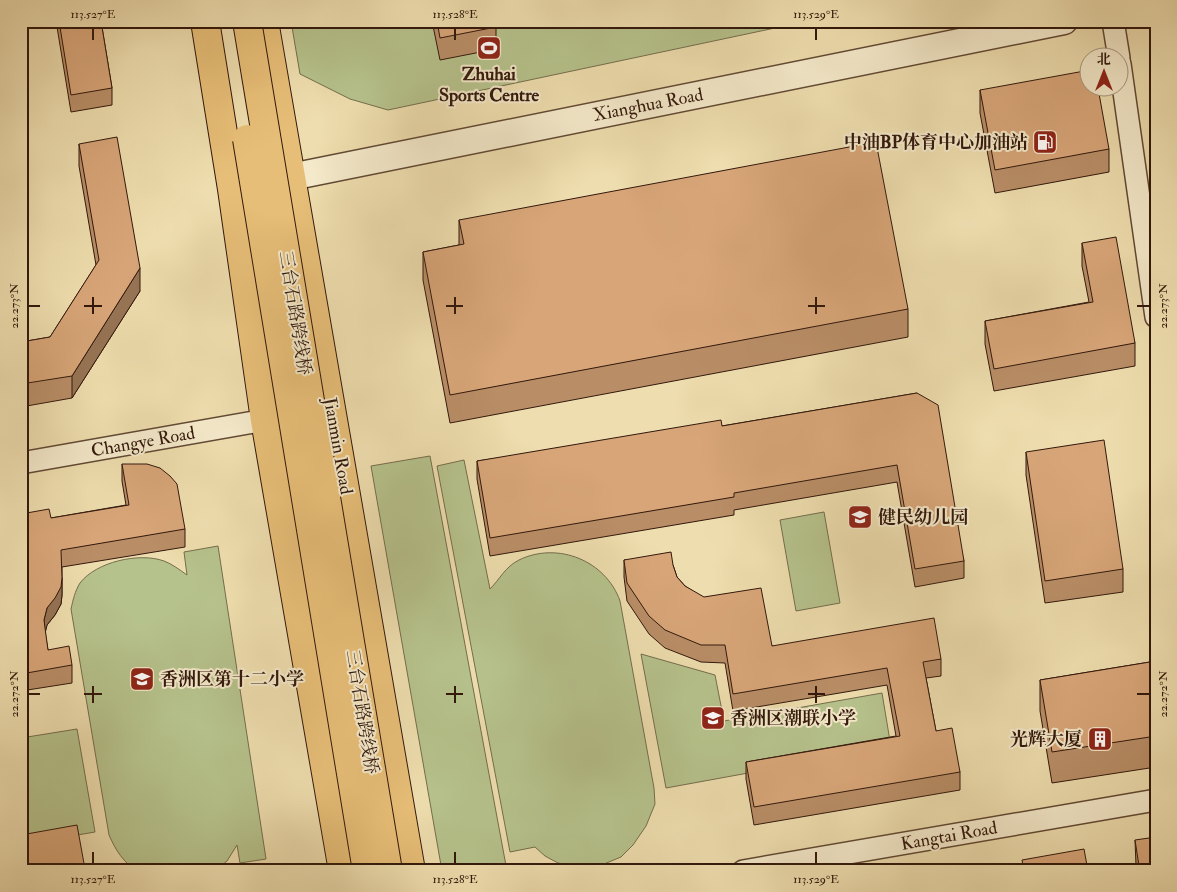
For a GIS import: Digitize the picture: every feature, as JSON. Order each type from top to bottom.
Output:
[{"type":"main road","points":[[205,21],[232,189],[265,420],[343,871]]},
{"type":"main road","name":"三台石路跨线桥","points":[[228,21],[366,871]]},
{"type":"main road","name":"三台石路跨线桥","points":[[247,21],[388,871]]},
{"type":"main road","name":"Jianmin Road","points":[[264,21],[411,871]]},
{"type":"street","name":"Xianghua Road","points":[[232,189],[1064,21]]},
{"type":"street","points":[[1113,21],[1117,48]]},
{"type":"street","points":[[1125,98],[1156,317]]},
{"type":"street","points":[[282,126],[290,141],[305,156],[324,163],[350,165]]},
{"type":"street","points":[[299,226],[300,211],[309,188],[326,174],[350,165]]},
{"type":"street","name":"Changye Road","points":[[21,463],[265,420]]},
{"type":"street","name":"Kangtai Road","points":[[743,871],[1156,800]]},
{"type":"green space","name":"Zhuhai Sports Centre","points":[[291,21],[808,21],[388,110],[350,99],[300,74]]},
{"type":"green space","points":[[430,456],[507,871],[442,871],[371,466]]},
{"type":"green space","points":[[464,460],[490,589],[506,570],[519,560],[549,553],[564,554],[579,558],[592,565],[604,575],[620,601],[654,788],[655,804],[646,826],[633,845],[621,857],[604,864],[589,867],[558,863],[545,856],[535,847],[510,852],[437,466]]},
{"type":"green space","points":[[824,512],[840,603],[796,611],[780,520]]},
{"type":"green space","points":[[218,546],[266,859],[240,863],[237,845],[227,861],[215,871],[138,871],[120,856],[109,835],[71,609],[75,592],[80,583],[96,569],[131,558],[154,558],[164,561],[187,575],[184,552]]},
{"type":"green space","points":[[641,654],[715,675],[724,721],[882,693],[891,747],[666,788]]},
{"type":"green space","points":[[77,729],[95,832],[24,844],[21,828],[21,738]]},
{"type":"building","points":[[59,21],[101,21],[112,88],[71,95]]},
{"type":"building","points":[[437,21],[495,21],[496,27],[440,38]]},
{"type":"building","name":"中油BP体育中心加油站","points":[[1080,72],[1080,98],[1100,98],[1109,149],[995,170],[980,90]]},
{"type":"building","points":[[117,137],[140,268],[72,376],[21,384],[21,342],[50,337],[99,260],[79,144]]},
{"type":"building","points":[[876,142],[908,309],[450,395],[423,252],[464,244],[459,220]]},
{"type":"building","points":[[1116,237],[1135,343],[994,369],[985,321],[1093,302],[1082,243]]},
{"type":"building","points":[[917,393],[938,405],[964,561],[915,569],[897,465],[734,493],[734,497],[490,538],[477,461],[721,420],[722,426]]},
{"type":"building","points":[[1104,440],[1123,569],[1045,581],[1026,452]]},
{"type":"building","points":[[122,464],[147,464],[160,468],[170,476],[177,484],[185,529],[61,550],[61,587],[47,608],[44,620],[48,650],[69,646],[72,665],[21,674],[21,514],[49,509],[51,518],[129,505]]},
{"type":"building","points":[[671,552],[677,577],[685,586],[704,597],[761,588],[772,646],[934,618],[941,659],[923,662],[936,731],[952,728],[960,772],[754,807],[746,762],[900,736],[887,668],[733,694],[725,645],[701,645],[665,630],[649,616],[627,583],[624,560]]},
{"type":"building","points":[[1156,661],[1156,736],[1052,752],[1040,680]]},
{"type":"building","points":[[77,825],[85,869],[74,871],[21,871],[21,835]]},
{"type":"building","points":[[1156,837],[1156,871],[1110,871],[1139,866],[1135,840]]},
{"type":"building","points":[[1084,849],[1088,871],[1024,871],[1022,860]]},
{"type":"building","points":[[972,868],[973,871],[959,871]]},
{"type":"place","name":"Zhuhai Sports Centre","points":[[489,48]]},
{"type":"place","name":"中油BP体育中心加油站","points":[[1045,142]]},
{"type":"place","name":"健民幼儿园","points":[[860,517]]},
{"type":"place","name":"香洲区第十二小学","points":[[142,679]]},
{"type":"place","name":"香洲区潮联小学","points":[[713,718]]},
{"type":"place","name":"光辉大厦","points":[[1100,739]]}]
